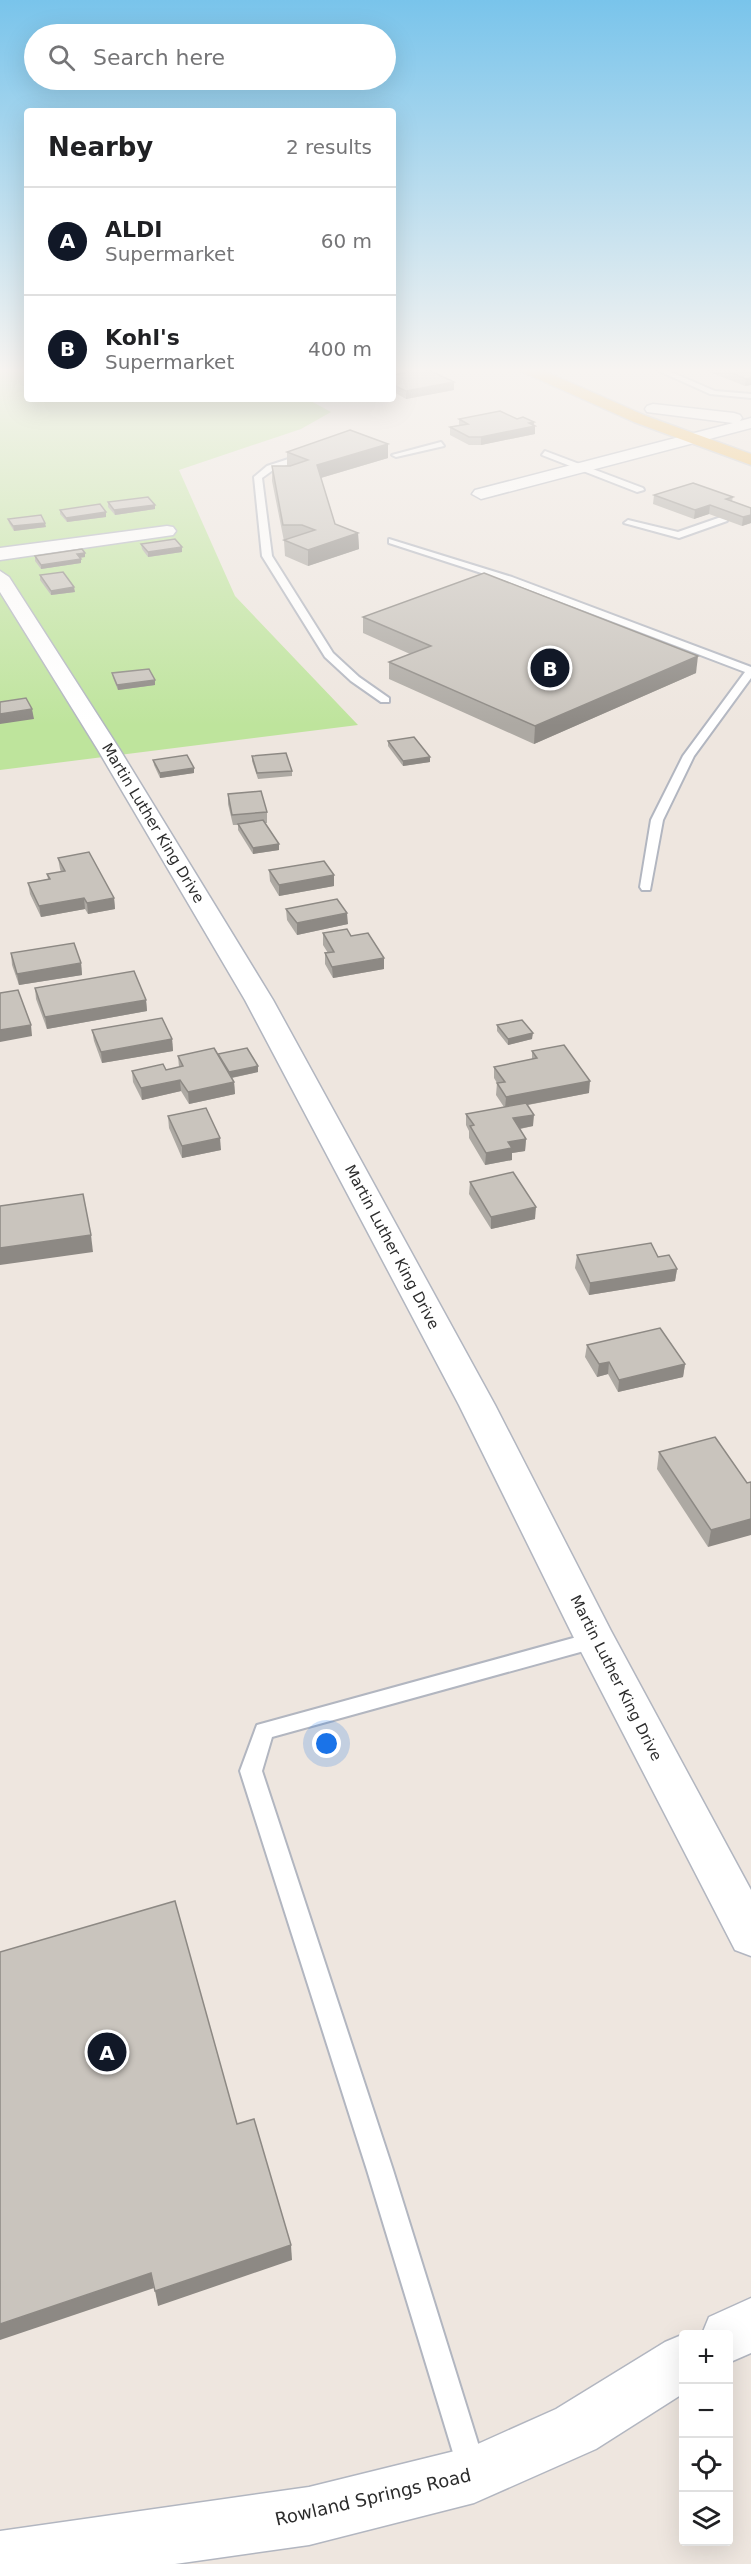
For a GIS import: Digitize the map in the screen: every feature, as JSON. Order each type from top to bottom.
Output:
[{"type":"street","points":[[481,494],[507,487]]},
{"type":"street","points":[[0,554],[167,531]]},
{"type":"street","name":"Martin Luther King Drive","points":[[0,577],[109,750],[259,1000],[477,1405],[596,1640],[750,1929]]},
{"type":"street","points":[[733,2334],[751,2325]]},
{"type":"street","name":"Rowland Springs Road","points":[[0,2560],[309,2516],[474,2475],[576,2428],[679,2364]]},
{"type":"lane","points":[[259,487],[267,556],[329,655],[355,679],[385,700]]},
{"type":"lane","points":[[631,487],[640,490]]},
{"type":"lane","points":[[628,523],[679,535],[724,519]]},
{"type":"lane","points":[[392,541],[509,579],[751,671],[689,756],[657,820],[646,887]]},
{"type":"lane","points":[[474,2475],[380,2170],[251,1771],[264,1731],[596,1640]]},
{"type":"green space","points":[[0,487],[186,487],[235,596],[358,725],[0,770]]},
{"type":"building","points":[[276,487],[324,487],[335,524],[358,533],[308,550],[284,540],[315,530],[302,525],[283,525]]},
{"type":"building","points":[[681,487],[703,487],[733,497],[726,499],[751,508],[751,515],[743,517],[710,505],[695,510],[654,495]]},
{"type":"building","points":[[148,497],[155,505],[114,510],[108,502]]},
{"type":"building","points":[[100,504],[106,512],[66,518],[60,510]]},
{"type":"building","points":[[41,515],[45,523],[13,526],[8,519]]},
{"type":"building","points":[[175,539],[182,547],[148,552],[141,544]]},
{"type":"building","points":[[82,549],[85,553],[77,554],[81,559],[41,565],[35,556]]},
{"type":"building","points":[[63,572],[74,587],[51,591],[40,575]]},
{"type":"building","points":[[484,573],[698,656],[535,726],[389,662],[431,646],[363,617]]},
{"type":"building","points":[[149,669],[155,680],[117,685],[112,673]]},
{"type":"building","points":[[26,698],[32,709],[0,714],[0,702]]},
{"type":"building","points":[[414,737],[430,757],[403,761],[388,741]]},
{"type":"building","points":[[286,753],[292,771],[257,773],[252,756]]},
{"type":"building","points":[[187,755],[194,768],[160,773],[153,760]]},
{"type":"building","points":[[261,791],[267,812],[232,815],[228,794]]},
{"type":"building","points":[[263,820],[279,844],[253,848],[238,824]]},
{"type":"building","points":[[89,852],[114,898],[87,903],[84,898],[39,906],[28,883],[50,879],[47,874],[65,871],[58,858]]},
{"type":"building","points":[[324,861],[334,875],[279,885],[269,870]]},
{"type":"building","points":[[337,899],[347,913],[297,923],[286,909]]},
{"type":"building","points":[[347,929],[351,936],[368,933],[384,958],[332,967],[325,953],[334,952],[323,933]]},
{"type":"building","points":[[74,943],[81,963],[17,974],[11,953]]},
{"type":"building","points":[[134,971],[146,1000],[45,1017],[35,988]]},
{"type":"building","points":[[18,990],[31,1025],[0,1030],[0,993]]},
{"type":"building","points":[[162,1018],[172,1039],[101,1052],[92,1030]]},
{"type":"building","points":[[522,1020],[533,1033],[508,1039],[497,1025]]},
{"type":"building","points":[[564,1045],[590,1081],[506,1097],[497,1083],[505,1082],[494,1067],[537,1058],[532,1051]]},
{"type":"building","points":[[214,1048],[234,1082],[188,1092],[180,1080],[141,1088],[132,1071],[163,1064],[166,1070],[183,1066],[178,1056]]},
{"type":"building","points":[[247,1048],[258,1066],[229,1072],[218,1054]]},
{"type":"building","points":[[526,1103],[534,1115],[513,1118],[526,1139],[508,1142],[512,1148],[486,1153],[470,1126],[474,1125],[466,1114]]},
{"type":"building","points":[[206,1108],[220,1138],[182,1146],[168,1116]]},
{"type":"building","points":[[513,1172],[536,1207],[491,1217],[470,1182]]},
{"type":"building","points":[[83,1194],[91,1235],[0,1248],[0,1206]]},
{"type":"building","points":[[651,1243],[658,1257],[669,1255],[677,1269],[590,1283],[577,1255]]},
{"type":"building","points":[[660,1328],[685,1364],[619,1380],[609,1362],[599,1364],[587,1345]]},
{"type":"building","points":[[715,1437],[747,1483],[751,1482],[751,1519],[711,1530],[659,1452]]},
{"type":"building","points":[[175,1901],[237,2124],[254,2119],[291,2245],[155,2291],[151,2273],[0,2324],[0,1952]]},
{"type":"place","name":"Kohl's","points":[[550,668]]},
{"type":"place","name":"ALDI","points":[[107,2052]]}]
